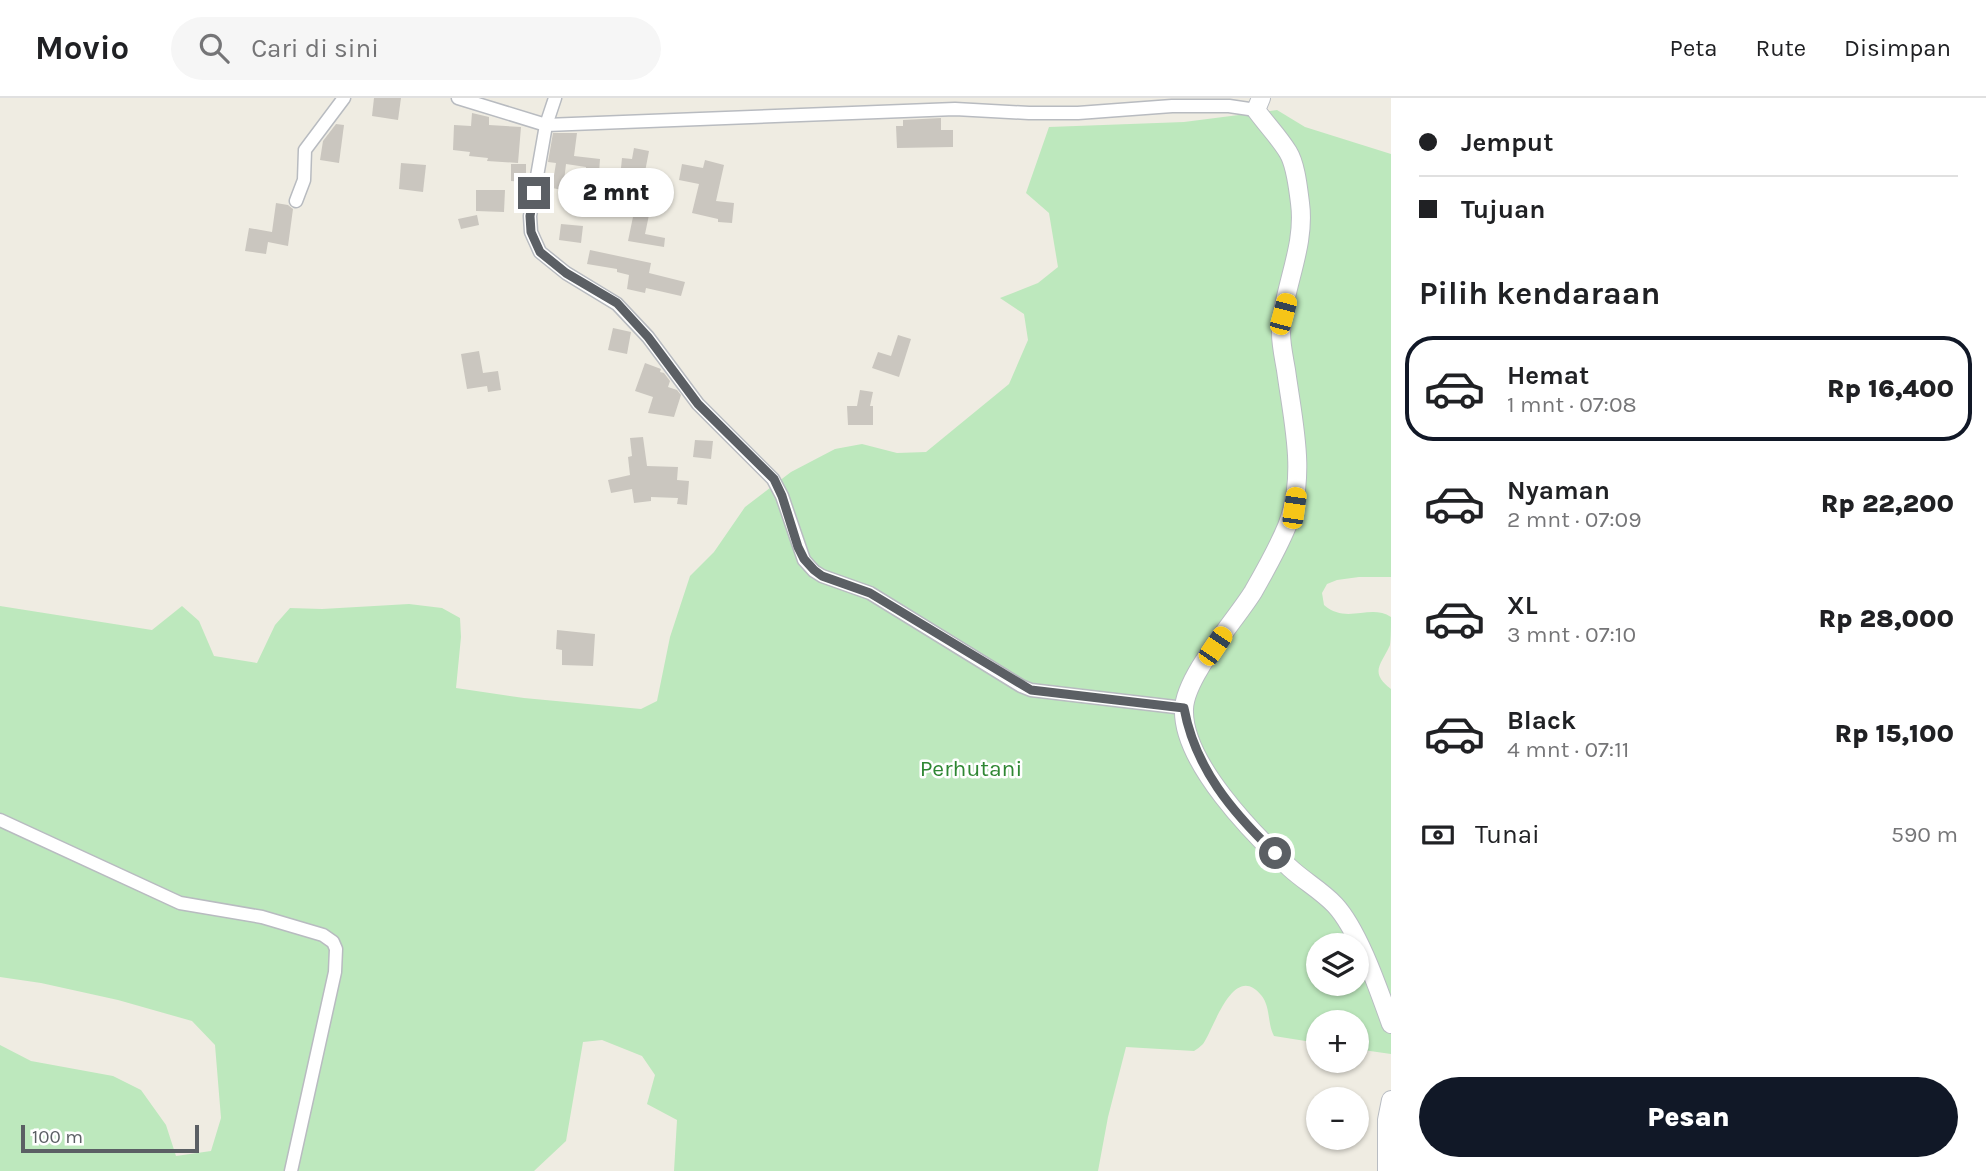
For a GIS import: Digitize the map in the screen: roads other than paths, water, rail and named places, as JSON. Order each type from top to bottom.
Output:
[{"type":"street","points":[[296,201],[303,180],[305,150],[344,98]]},
{"type":"street","points":[[458,98],[546,125],[909,104],[955,109],[1079,113],[1172,106],[1229,106],[1259,102],[1289,153],[1300,206],[1300,237],[1281,335],[1298,460],[1297,486],[1294,508],[1286,529],[1252,592],[1194,678],[1184,708],[1188,731],[1198,759],[1242,822],[1344,917],[1375,979],[1391,1024]]},
{"type":"street","points":[[555,98],[546,125],[530,216],[531,232],[540,252],[566,273],[617,303],[648,337],[698,404],[774,479],[801,553],[814,570],[822,576],[870,593],[1031,690],[1184,708]]},
{"type":"street","points":[[0,820],[180,904],[262,917],[323,935],[333,942],[335,972],[290,1171]]},
{"type":"street","points":[[1387,1171],[1387,1120],[1391,1100]]},
{"type":"park label","name":"Perhutani","points":[[971,768]]}]
